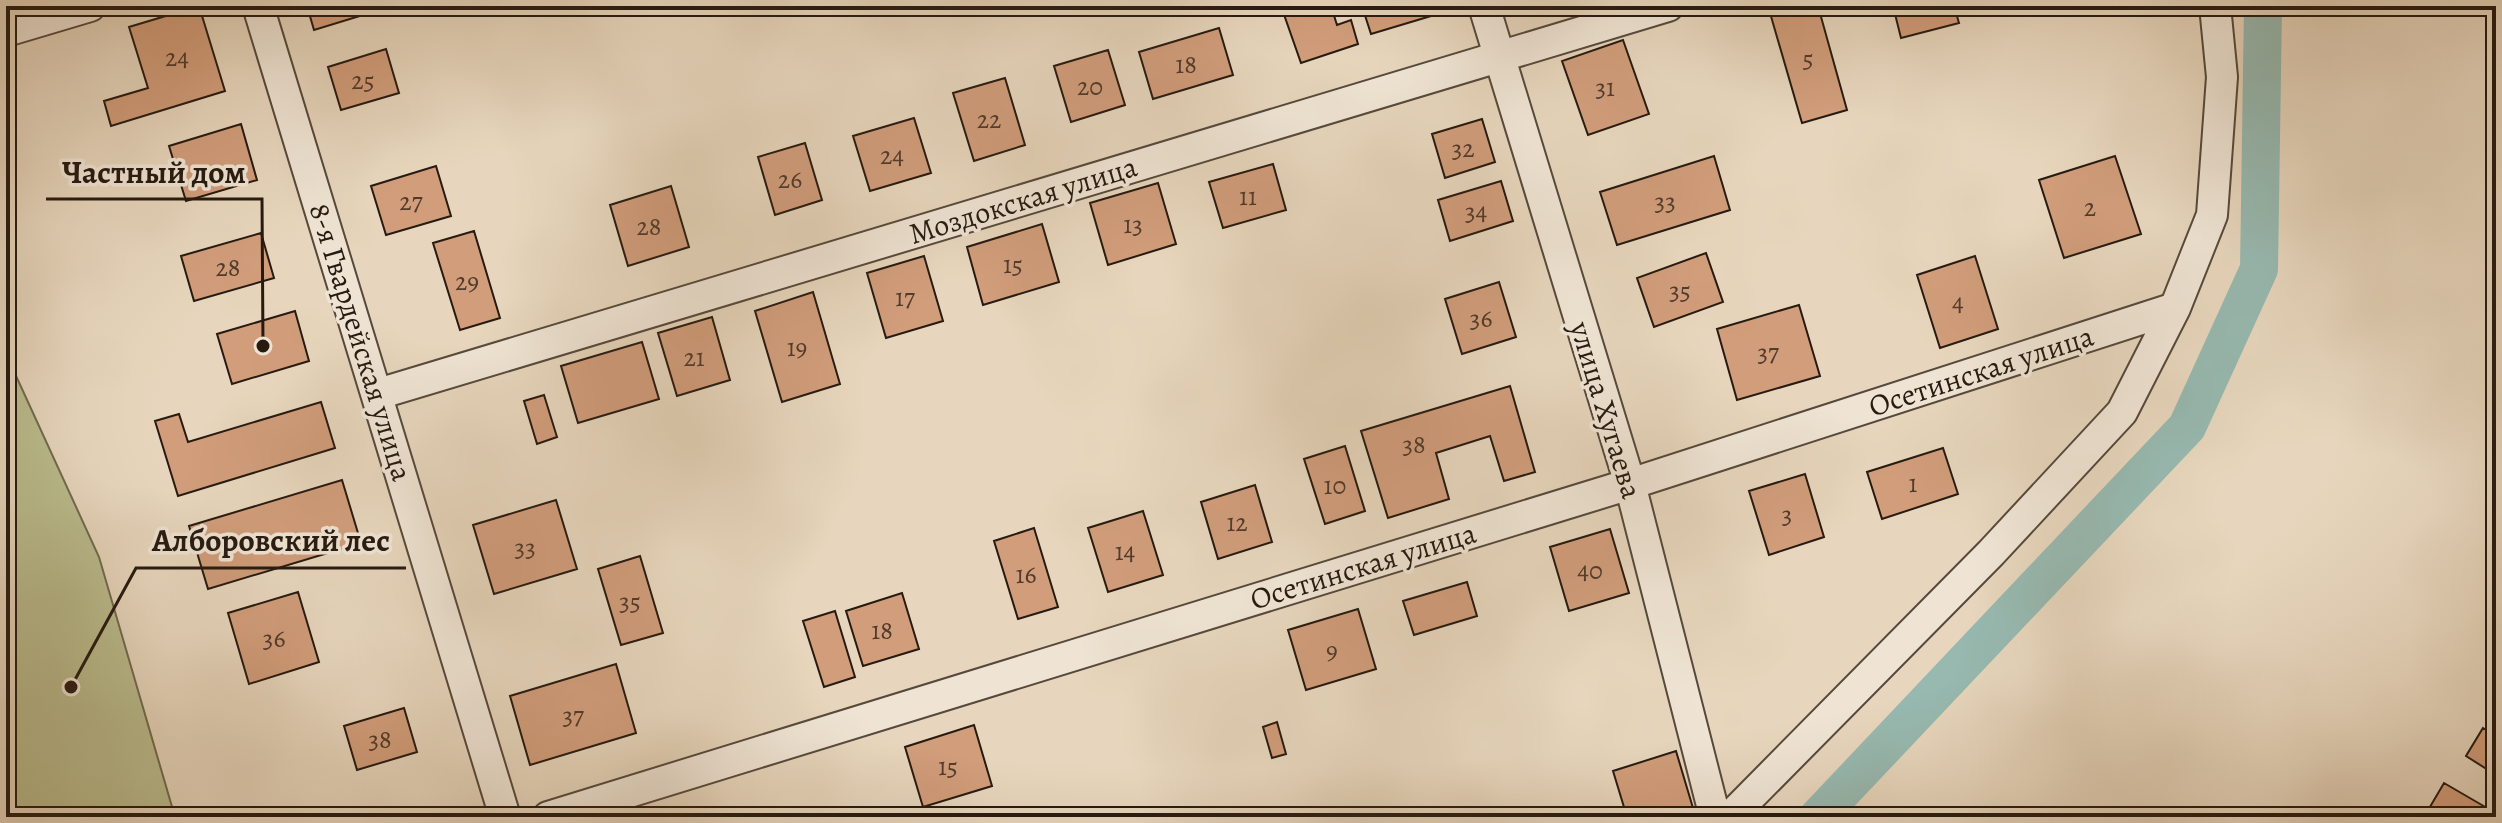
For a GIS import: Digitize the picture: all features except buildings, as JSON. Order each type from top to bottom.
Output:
[{"type":"street","points":[[6,31],[90,6]]},
{"type":"street","name":"8-я Гвардейская улица","points":[[258,6],[505,817]]},
{"type":"street","name":"улица Хугаева","points":[[1484,6],[1630,484],[1715,817]]},
{"type":"street","name":"Моздокская улица","points":[[378,394],[1668,6]]},
{"type":"street","points":[[1730,817],[1991,553],[2122,412],[2175,308],[2212,215],[2222,77],[2215,6]]},
{"type":"street","name":"Осетинская улица","points":[[548,817],[1630,484],[2175,308]]},
{"type":"green space","points":[[6,354],[99,557],[175,817],[6,817]]},
{"type":"waterway","points":[[1818,817],[2187,427],[2259,269],[2263,6]]},
{"type":"place","name":"Частный дом","points":[[263,346]]},
{"type":"place","name":"Алборовский лес","points":[[71,687]]}]
